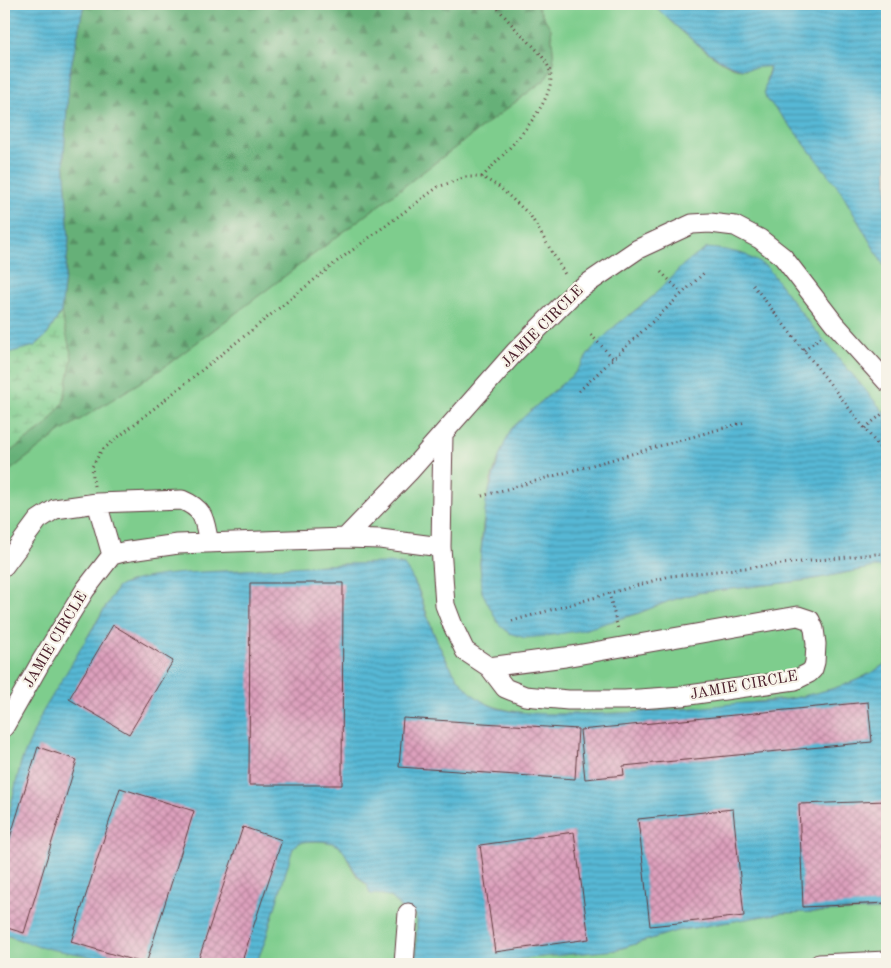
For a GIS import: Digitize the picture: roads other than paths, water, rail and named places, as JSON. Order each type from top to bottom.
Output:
[{"type":"street","name":"JAMIE CIRCLE","points":[[345,538],[409,472],[515,352],[576,292],[638,249],[692,224],[735,226],[760,239],[783,257],[834,323],[887,382]]},
{"type":"street","name":"JAMIE CIRCLE","points":[[443,434],[441,547],[445,605],[452,626],[465,652],[489,667],[505,688],[525,696],[597,700],[682,696],[795,680],[813,669],[816,644],[814,629],[810,620],[798,616],[564,657],[489,667]]},
{"type":"street","points":[[4,566],[38,520],[55,509],[96,503],[182,500],[195,505],[204,518],[209,543]]},
{"type":"street","points":[[96,503],[112,555],[178,544],[345,538],[380,539],[441,547]]},
{"type":"street","name":"JAMIE CIRCLE","points":[[4,727],[85,590],[112,555]]},
{"type":"street","points":[[404,964],[408,913]]},
{"type":"street","points":[[819,964],[887,961]]},
{"type":"water","points":[[4,4],[84,4],[69,76],[64,156],[69,241],[61,312],[47,335],[35,346],[8,353],[4,352]]},
{"type":"water","points":[[653,4],[887,4],[887,271],[840,190],[766,98],[764,91],[770,67],[739,68],[730,65],[694,41]]},
{"type":"water","points":[[707,248],[744,254],[767,267],[806,319],[887,416],[887,571],[884,568],[875,567],[809,580],[697,593],[583,630],[525,638],[509,633],[498,623],[482,592],[480,563],[486,501],[500,454],[511,429],[576,372],[592,349],[614,327],[651,298],[684,264]]},
{"type":"water","points":[[392,563],[404,565],[412,577],[440,648],[459,680],[479,699],[491,706],[505,710],[542,714],[614,713],[785,700],[826,691],[847,684],[877,670],[887,660],[887,914],[877,910],[781,913],[676,931],[616,950],[519,959],[514,964],[416,964],[417,920],[415,914],[402,911],[396,901],[389,896],[370,894],[367,884],[355,872],[338,845],[323,841],[312,841],[300,843],[293,848],[265,941],[256,964],[124,964],[39,947],[4,934],[4,836],[21,762],[42,713],[117,588],[142,579],[177,574],[336,564]]}]
